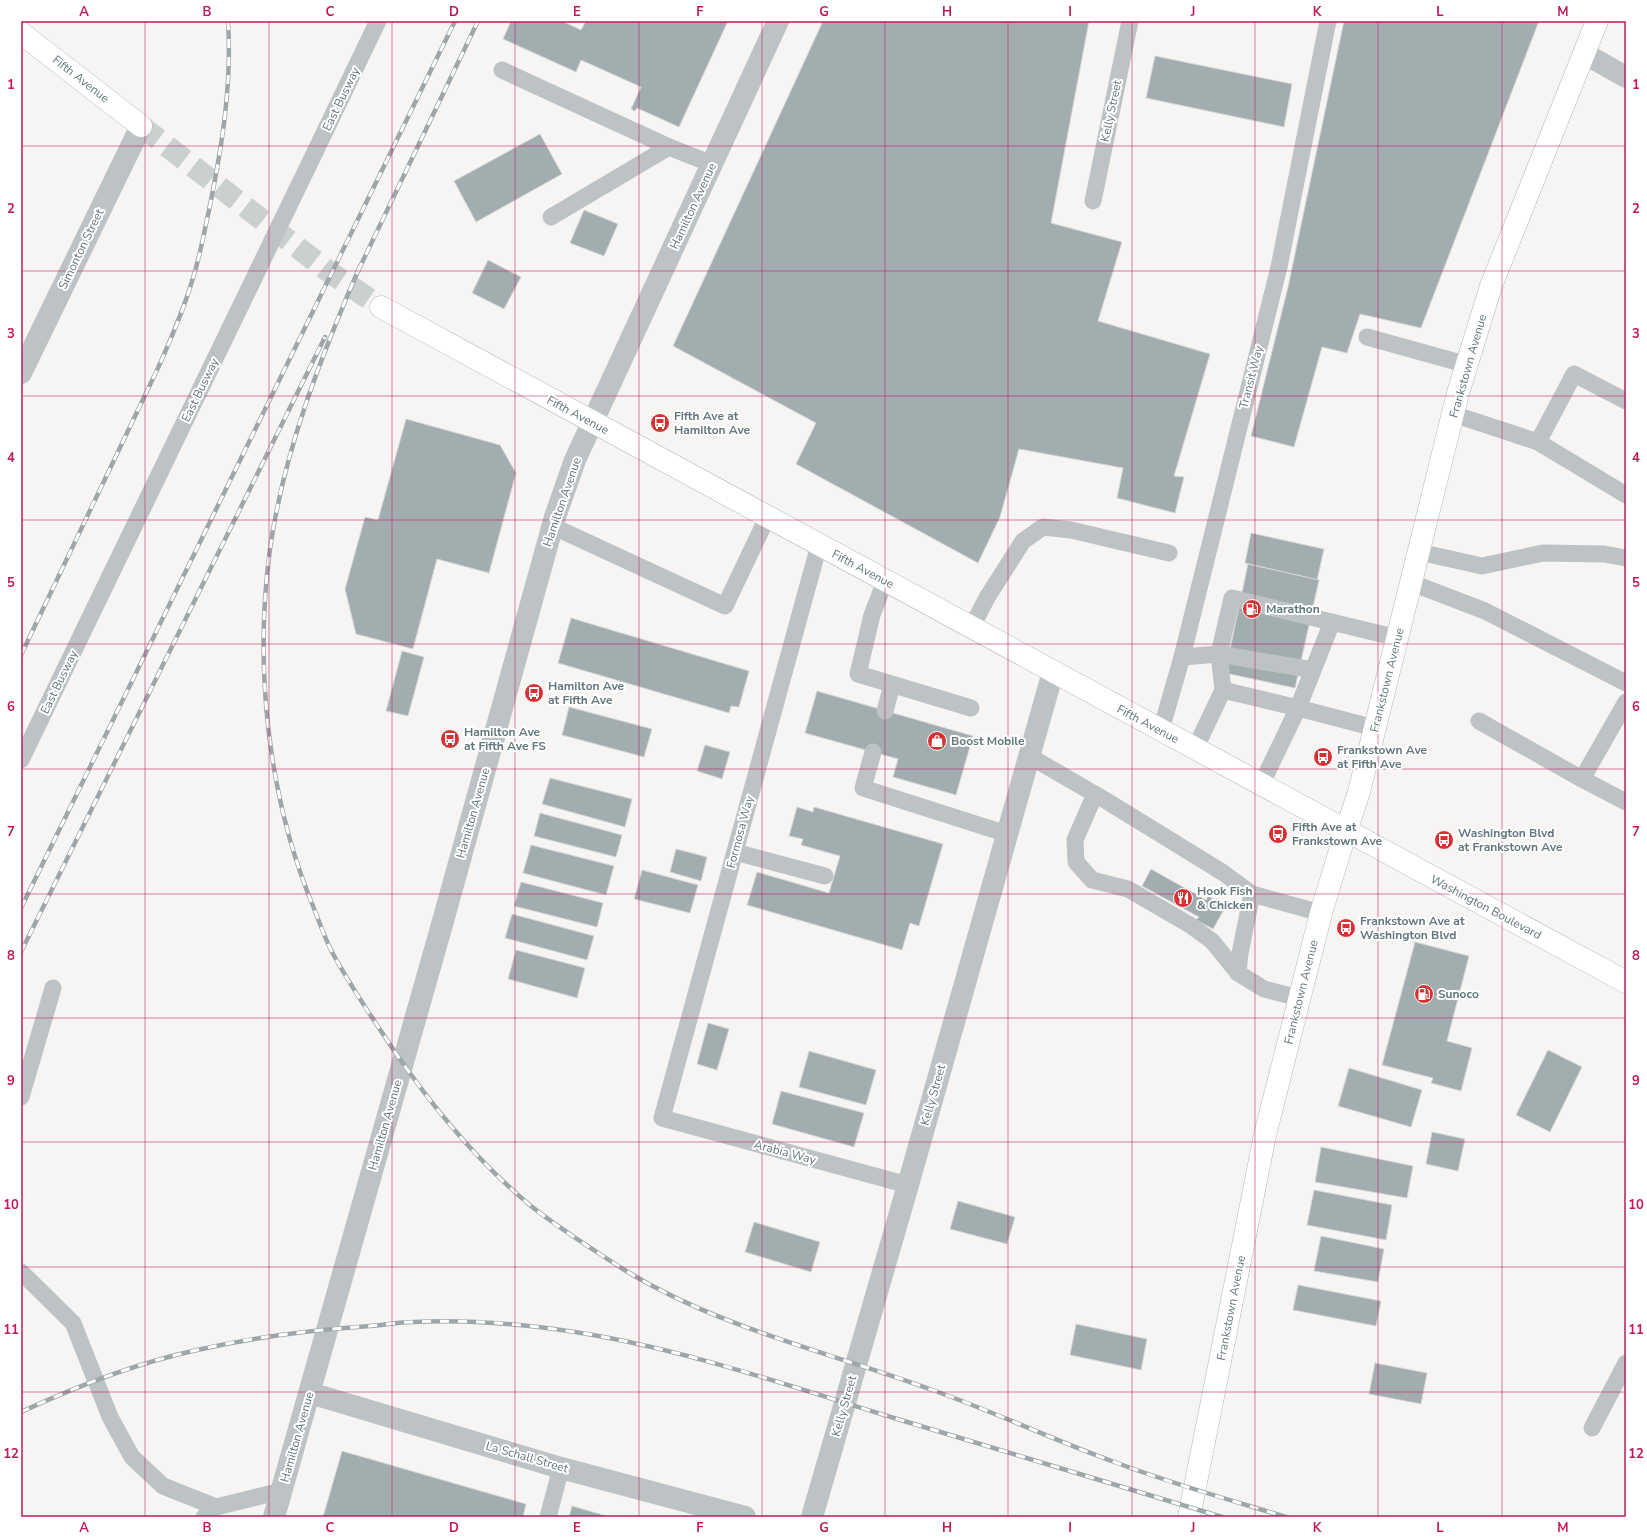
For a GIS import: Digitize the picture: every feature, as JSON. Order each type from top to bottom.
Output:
[{"type":"main road","name":"Frankstown Avenue","points":[[1189,1517],[1263,1143],[1321,913],[1359,792],[1454,414],[1491,286],[1597,21]]},
{"type":"main road","name":"Fifth Avenue","points":[[21,33],[141,126]]},
{"type":"main road","name":"Fifth Avenue","points":[[381,307],[767,518],[1346,831]]},
{"type":"main road","name":"Washington Boulevard","points":[[1346,831],[1626,982]]},
{"type":"street","name":"Hamilton Avenue","points":[[274,1517],[564,487],[778,21]]},
{"type":"street","points":[[1585,54],[1626,77]]},
{"type":"street","name":"Simonton Street","points":[[21,373],[141,126]]},
{"type":"street","name":"Kelly Street","points":[[812,1517],[908,1185],[1052,672]]},
{"type":"street","name":"La Schall Street","points":[[310,1393],[561,1468],[745,1517]]},
{"type":"lane","name":"East Busway","points":[[21,760],[378,21]]},
{"type":"lane","name":"Kelly Street","points":[[1093,201],[1130,21]]},
{"type":"lane","name":"Transit Way","points":[[1161,730],[1182,657],[1279,267],[1328,21]]},
{"type":"lane","points":[[502,70],[669,147],[712,164]]},
{"type":"lane","points":[[551,217],[669,147]]},
{"type":"lane","points":[[1367,338],[1468,365]]},
{"type":"lane","points":[[1538,442],[1574,374],[1626,401]]},
{"type":"lane","points":[[1454,414],[1538,442],[1626,495]]},
{"type":"lane","points":[[552,526],[725,606],[767,518]]},
{"type":"lane","points":[[971,628],[988,596],[1023,541],[1042,527],[1071,530],[1169,553]]},
{"type":"lane","name":"Formosa Way","points":[[662,1118],[818,545]]},
{"type":"lane","points":[[1419,552],[1482,566],[1543,553],[1604,554],[1626,558]]},
{"type":"lane","points":[[885,581],[872,615],[858,674],[971,708]]},
{"type":"lane","points":[[1412,583],[1485,611],[1626,683]]},
{"type":"lane","points":[[1195,749],[1223,690],[1219,654],[1232,598],[1398,638]]},
{"type":"lane","points":[[1261,785],[1298,708],[1332,622]]},
{"type":"lane","points":[[1182,657],[1219,654],[1313,670]]},
{"type":"lane","points":[[885,711],[892,685]]},
{"type":"lane","points":[[1223,690],[1375,728]]},
{"type":"lane","points":[[1582,779],[1626,702]]},
{"type":"lane","points":[[1479,721],[1626,802]]},
{"type":"lane","points":[[873,752],[863,788],[1007,834]]},
{"type":"lane","points":[[1029,756],[1095,794],[1222,872],[1252,894],[1321,913]]},
{"type":"lane","points":[[1095,794],[1075,840],[1076,862],[1092,880],[1128,889],[1190,925],[1212,941],[1238,973],[1264,989],[1299,998]]},
{"type":"lane","points":[[735,852],[825,876]]},
{"type":"lane","points":[[1238,973],[1240,953],[1252,894]]},
{"type":"lane","points":[[21,1097],[53,988]]},
{"type":"lane","name":"Arabia Way","points":[[662,1118],[908,1185]]},
{"type":"lane","points":[[21,1272],[73,1323],[110,1417],[132,1457],[162,1486],[210,1512],[281,1491]]},
{"type":"lane","points":[[1592,1428],[1626,1363]]},
{"type":"lane","points":[[548,1517],[561,1468]]},
{"type":"building","points":[[511,21],[562,21],[581,30],[586,21],[728,21],[679,127],[637,108],[635,111],[631,109],[641,87],[581,60],[576,72],[503,39]]},
{"type":"building","points":[[823,21],[1089,21],[1051,223],[1122,242],[1098,321],[1210,354],[1174,476],[1184,477],[1175,513],[1117,498],[1123,468],[1019,449],[1000,517],[978,563],[796,464],[816,423],[673,346]]},
{"type":"building","points":[[1344,21],[1539,21],[1421,328],[1360,314],[1347,353],[1322,347],[1294,447],[1251,436],[1288,287]]},
{"type":"building","points":[[1155,56],[1292,84],[1284,127],[1146,98]]},
{"type":"building","points":[[540,134],[562,174],[476,222],[454,181]]},
{"type":"building","points":[[584,210],[618,224],[604,256],[570,243]]},
{"type":"building","points":[[488,260],[521,277],[504,309],[472,293]]},
{"type":"building","points":[[406,419],[500,445],[516,473],[489,573],[437,559],[413,649],[356,634],[345,589],[365,517],[378,520]]},
{"type":"building","points":[[1251,533],[1324,549],[1317,580],[1245,563]]},
{"type":"building","points":[[1248,564],[1319,580],[1295,688],[1225,673]]},
{"type":"building","points":[[571,618],[749,671],[739,707],[731,706],[729,713],[558,663]]},
{"type":"building","points":[[402,651],[424,657],[408,716],[386,711]]},
{"type":"building","points":[[817,691],[973,736],[956,795],[893,777],[898,759],[805,733]]},
{"type":"building","points":[[569,707],[652,729],[644,757],[562,735]]},
{"type":"building","points":[[705,745],[730,752],[722,779],[697,771]]},
{"type":"building","points":[[550,778],[632,799],[625,827],[542,804]]},
{"type":"building","points":[[797,807],[813,812],[814,807],[943,844],[919,926],[910,923],[902,950],[747,905],[757,872],[829,893],[840,856],[801,845],[803,839],[789,836]]},
{"type":"building","points":[[540,813],[622,835],[616,857],[534,836]]},
{"type":"building","points":[[531,845],[614,866],[606,895],[523,873]]},
{"type":"building","points":[[676,849],[707,857],[701,881],[670,872]]},
{"type":"building","name":"Hook Fish & Chicken","points":[[1151,869],[1206,900],[1208,896],[1226,906],[1213,929],[1196,920],[1199,917],[1142,886]]},
{"type":"building","points":[[642,870],[698,885],[690,913],[634,899]]},
{"type":"building","points":[[521,882],[603,903],[597,927],[514,906]]},
{"type":"building","points":[[512,914],[594,936],[587,960],[505,938]]},
{"type":"building","points":[[1415,942],[1469,956],[1447,1041],[1472,1048],[1461,1091],[1431,1083],[1433,1078],[1382,1065]]},
{"type":"building","points":[[516,950],[585,968],[577,998],[508,979]]},
{"type":"building","points":[[708,1023],[729,1029],[717,1070],[697,1064]]},
{"type":"building","points":[[1548,1050],[1582,1067],[1550,1132],[1516,1115]]},
{"type":"building","points":[[809,1051],[876,1070],[866,1105],[799,1087]]},
{"type":"building","points":[[1349,1068],[1422,1090],[1411,1127],[1338,1106]]},
{"type":"building","points":[[781,1091],[864,1113],[854,1147],[772,1124]]},
{"type":"building","points":[[1432,1132],[1465,1139],[1458,1171],[1426,1164]]},
{"type":"building","points":[[1321,1147],[1413,1166],[1407,1198],[1315,1182]]},
{"type":"building","points":[[1314,1190],[1392,1205],[1386,1240],[1307,1225]]},
{"type":"building","points":[[958,1201],[1015,1217],[1007,1244],[950,1229]]},
{"type":"building","points":[[754,1222],[820,1242],[811,1272],[745,1252]]},
{"type":"building","points":[[1321,1236],[1384,1249],[1378,1282],[1314,1271]]},
{"type":"building","points":[[1298,1285],[1381,1301],[1376,1326],[1293,1310]]},
{"type":"building","points":[[1076,1324],[1147,1339],[1141,1370],[1070,1355]]},
{"type":"building","points":[[1375,1363],[1427,1373],[1421,1404],[1369,1394]]},
{"type":"building","points":[[342,1451],[526,1504],[523,1517],[323,1517]]},
{"type":"building","points":[[572,1506],[610,1517],[569,1517]]},
{"type":"tunnel","points":[[141,126],[328,271],[381,307]]},
{"type":"railway","points":[[21,655],[158,368],[177,324],[189,290],[202,244],[222,139],[229,69],[228,21]]},
{"type":"railway","points":[[21,908],[455,21]]},
{"type":"railway","points":[[358,271],[478,21]]},
{"type":"railway","points":[[360,266],[318,369],[294,440],[284,476],[270,549],[265,594],[265,685],[275,776],[285,821],[313,906],[326,939],[338,963],[395,1052],[425,1094],[475,1153],[531,1206],[553,1223],[623,1269],[660,1290],[737,1324],[935,1391],[1138,1471],[1286,1517]]},
{"type":"railway","points":[[21,952],[325,337]]},
{"type":"railway","points":[[21,1412],[85,1384],[130,1368],[175,1355],[240,1341],[305,1332],[408,1322],[454,1321],[515,1325],[575,1332],[616,1339],[696,1358],[1222,1517]]},
{"type":"place","name":"Fifth Ave at Hamilton Ave","points":[[660,423]]},
{"type":"place","name":"Marathon","points":[[1252,609]]},
{"type":"place","name":"Hamilton Ave at Fifth Ave","points":[[534,693]]},
{"type":"place","name":"Hamilton Ave at Fifth Ave FS","points":[[450,739]]},
{"type":"place","name":"Boost Mobile","points":[[937,741]]},
{"type":"place","name":"Frankstown Ave at Fifth Ave","points":[[1323,757]]},
{"type":"place","name":"Fifth Ave at Frankstown Ave","points":[[1278,834]]},
{"type":"place","name":"Washington Blvd at Frankstown Ave","points":[[1444,840]]},
{"type":"place","name":"Hook Fish & Chicken","points":[[1183,898]]},
{"type":"place","name":"Frankstown Ave at Washington Blvd","points":[[1346,928]]},
{"type":"place","name":"Sunoco","points":[[1424,994]]}]
